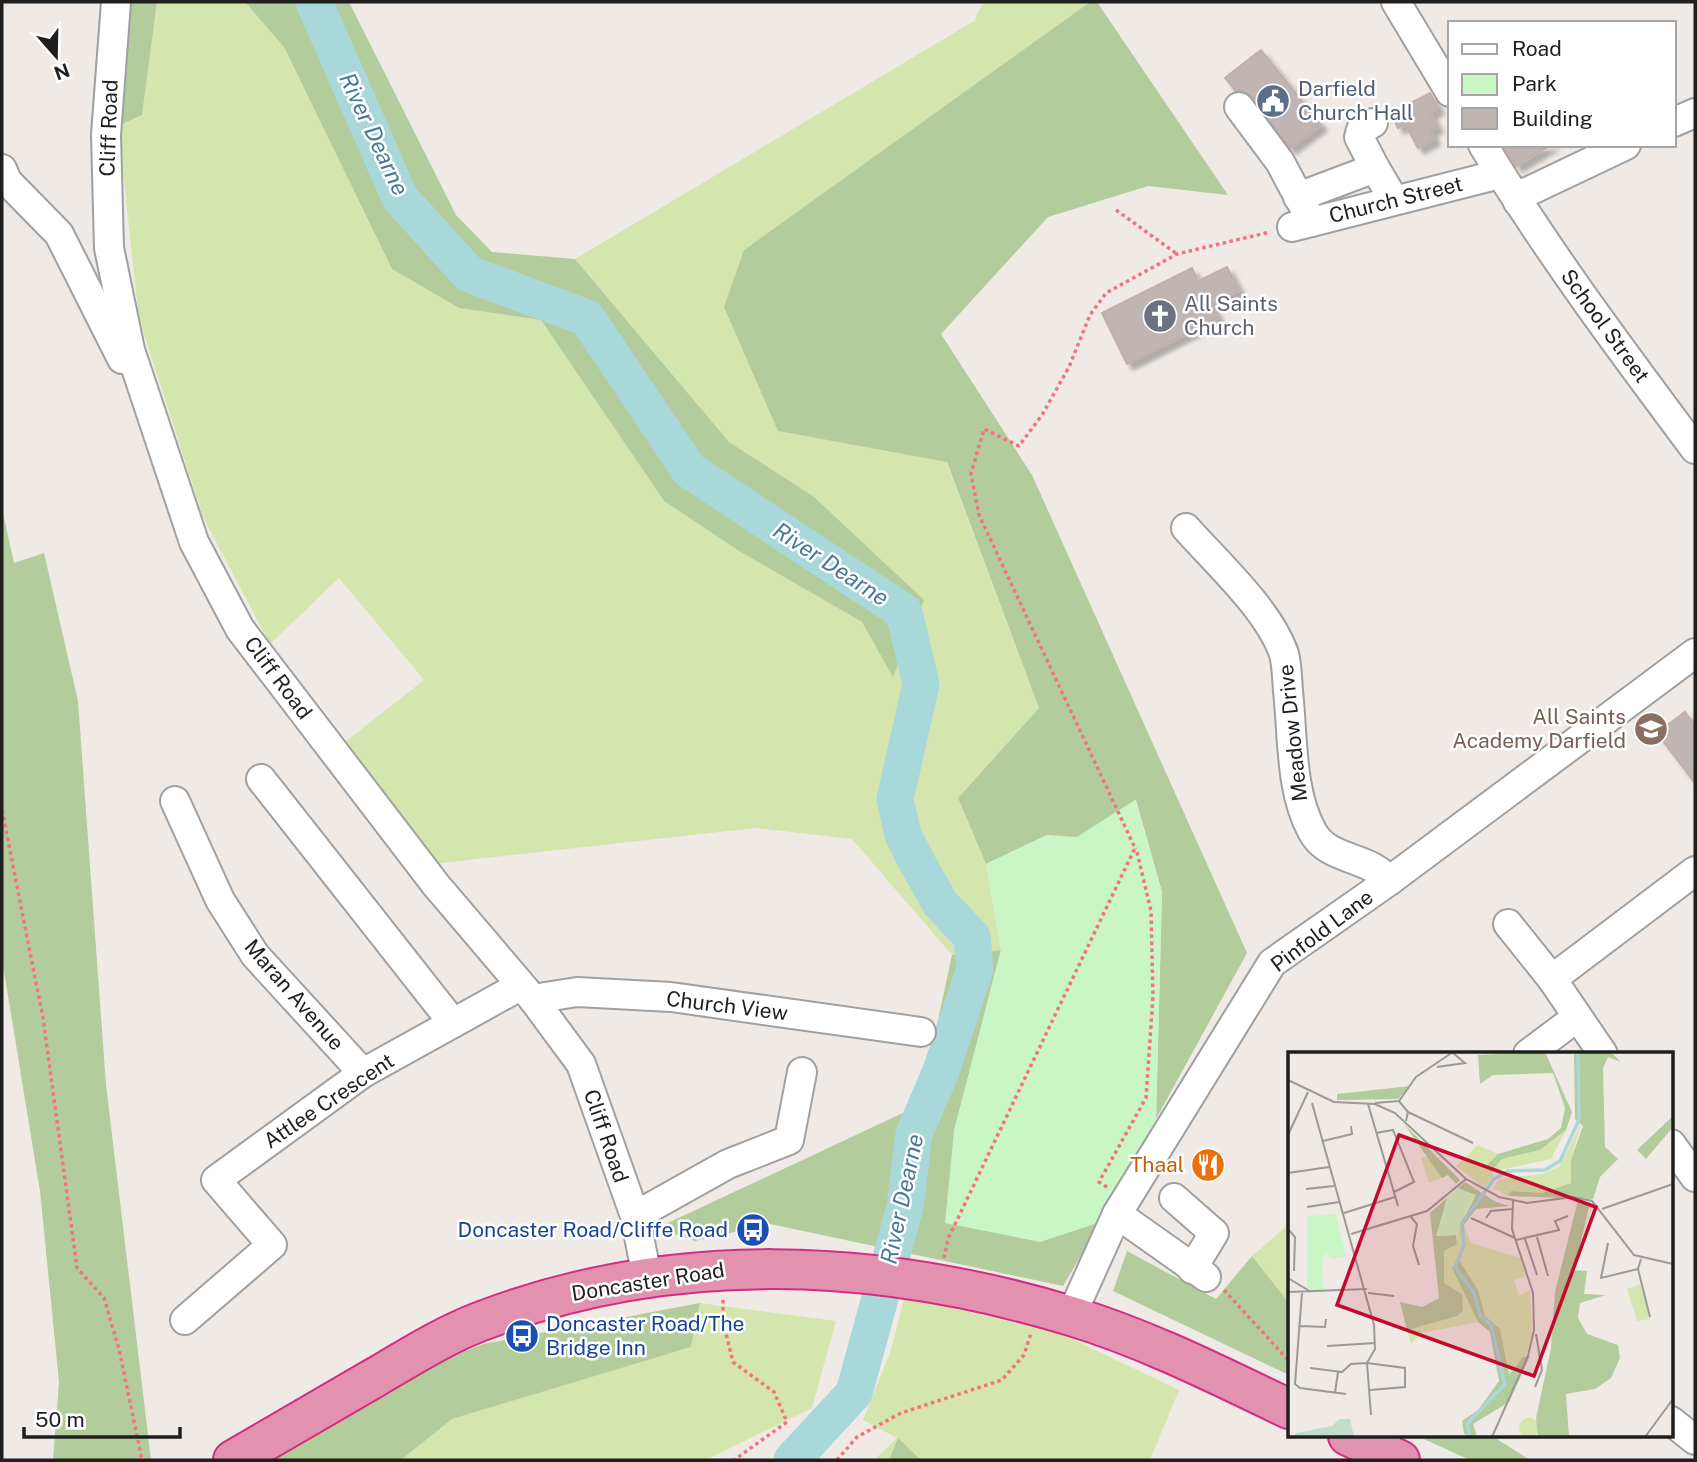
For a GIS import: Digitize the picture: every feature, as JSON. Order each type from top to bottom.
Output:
[{"type":"highway","name":"Doncaster Road","points":[[233,1460],[425,1348],[476,1323],[538,1301],[647,1278],[722,1268],[848,1272],[919,1281],[1055,1312],[1151,1345],[1288,1409]]},
{"type":"highway","points":[[1352,1438],[1400,1460]]},
{"type":"street","name":"Cliff Road","points":[[116,2],[106,135],[109,248],[130,350],[194,542],[240,629],[436,885],[581,1064],[635,1216],[647,1278]]},
{"type":"street","points":[[1396,2],[1448,89]]},
{"type":"street","points":[[1239,107],[1279,162],[1298,197],[1302,225]]},
{"type":"street","points":[[1676,121],[1695,113]]},
{"type":"street","points":[[1373,123],[1361,131],[1359,137],[1394,200]]},
{"type":"street","name":"School Street","points":[[1484,147],[1518,202],[1607,331],[1695,449]]},
{"type":"street","points":[[1518,202],[1527,192],[1622,147]]},
{"type":"street","points":[[1298,197],[1375,168]]},
{"type":"street","points":[[2,169],[7,181],[59,234],[121,358],[140,380]]},
{"type":"street","name":"Church Street","points":[[1302,225],[1500,174]]},
{"type":"street","name":"Meadow Drive","points":[[1186,528],[1248,598],[1284,654],[1300,809],[1314,835],[1337,854],[1380,869],[1389,881]]},
{"type":"street","name":"Pinfold Lane","points":[[1055,1312],[1272,963],[1389,881],[1695,653]]},
{"type":"street","points":[[261,779],[453,1023]]},
{"type":"street","name":"Maran Avenue","points":[[175,801],[215,890],[255,955],[363,1073]]},
{"type":"street","points":[[1552,979],[1695,871]]},
{"type":"street","points":[[1508,924],[1552,979],[1602,1052]]},
{"type":"street","name":"Church View","points":[[526,993],[577,992],[671,997],[921,1031]]},
{"type":"street","name":"Attlee Crescent","points":[[185,1321],[272,1245],[216,1180],[363,1073],[453,1023],[526,993]]},
{"type":"street","points":[[1531,1052],[1576,1018]]},
{"type":"street","points":[[635,1216],[728,1164],[789,1140],[802,1072]]},
{"type":"street","points":[[1672,1145],[1695,1177]]},
{"type":"street","points":[[1121,1207],[1199,1273],[1214,1233],[1174,1198]]},
{"type":"street","points":[[1672,1422],[1695,1440]]},
{"type":"path","points":[[1116,210],[1177,254]]},
{"type":"path","points":[[1121,1207],[1100,1182],[1146,1098],[1153,996],[1151,911],[1135,848],[979,515],[971,474],[985,429],[1019,446],[1042,415],[1069,368],[1090,315],[1106,293],[1177,254],[1302,225]]},
{"type":"path","points":[[2,810],[43,1018],[77,1268],[104,1298],[119,1349],[142,1460]]},
{"type":"path","points":[[948,1239],[1135,848]]},
{"type":"path","points":[[722,1268],[723,1321],[733,1362],[774,1392],[787,1422],[734,1460]]},
{"type":"path","points":[[1199,1273],[1221,1287],[1288,1360]]},
{"type":"path","points":[[837,1460],[857,1437],[901,1413],[1002,1380],[1055,1312]]},
{"type":"green space","points":[[100,2],[157,2],[142,115],[90,139]]},
{"type":"green space","points":[[157,2],[245,2],[284,47],[392,269],[459,308],[541,320],[664,501],[739,551],[862,622],[813,496],[729,442],[575,259],[974,21],[983,2],[1090,2],[744,250],[778,431],[946,461],[1039,708],[958,798],[986,864],[1001,950],[952,955],[852,839],[755,828],[432,864],[345,742],[424,680],[339,578],[270,644],[203,517],[139,319],[118,126],[142,115]]},
{"type":"green space","points":[[245,2],[349,2],[456,215],[492,252],[575,259],[729,442],[813,496],[924,600],[893,677],[862,622],[739,551],[664,501],[541,320],[459,308],[392,269],[284,47]]},
{"type":"green space","points":[[1090,2],[1097,2],[1228,195],[1148,186],[1048,217],[941,334],[1032,475],[1247,953],[1156,1119],[1162,892],[1136,800],[1077,838],[1047,835],[986,864],[958,798],[1039,708],[947,462],[778,431],[724,307],[744,250]]},
{"type":"green space","points":[[2,509],[14,563],[44,553],[78,701],[106,1085],[151,1460],[53,1460],[59,1382],[40,1191],[2,959]]},
{"type":"green space","points":[[1135,800],[1162,892],[1156,1119],[1101,1222],[1040,1242],[945,1223],[954,1131],[1001,950],[986,864],[1047,835],[1077,837]]},
{"type":"green space","points":[[1001,950],[954,1131],[1101,1222],[1063,1286],[770,1224],[695,1241],[657,1228],[905,1112],[932,1048],[952,955]]},
{"type":"green space","points":[[1288,1225],[1288,1302],[1252,1256]]},
{"type":"green space","points":[[1127,1251],[1216,1299],[1252,1256],[1288,1302],[1288,1375],[1113,1291]]},
{"type":"green space","points":[[905,1296],[1064,1335],[1179,1390],[1150,1460],[921,1460],[898,1438],[889,1460],[874,1460],[897,1438],[863,1420],[890,1353]]},
{"type":"green space","points":[[700,1303],[836,1321],[812,1408],[706,1460],[401,1460],[452,1419],[691,1347]]},
{"type":"green space","points":[[700,1303],[691,1347],[452,1419],[401,1460],[262,1460],[392,1381],[483,1344]]},
{"type":"green space","points":[[898,1438],[921,1460],[889,1460]]},
{"type":"green space","points":[[1421,1438],[1495,1438],[1530,1460],[1470,1460]]},
{"type":"building","name":"Darfield Church Hall","points":[[1261,50],[1321,125],[1290,148],[1252,97],[1245,92],[1236,91],[1225,78]]},
{"type":"building","points":[[1430,93],[1438,108],[1430,113],[1437,127],[1430,130],[1434,139],[1418,148],[1405,124],[1398,128],[1391,113]]},
{"type":"building","points":[[1504,147],[1548,147],[1516,166]]},
{"type":"building","name":"All Saints Church","points":[[1227,267],[1239,290],[1211,304],[1218,318],[1127,364],[1102,313],[1192,268],[1198,281]]},
{"type":"building","points":[[1685,712],[1695,726],[1695,783],[1657,733]]},
{"type":"waterway","name":"River Dearne","points":[[314,2],[400,198],[469,274],[587,318],[689,470],[904,612],[921,684],[895,799],[903,835],[918,864],[940,903],[972,937],[975,969],[941,1071],[914,1134],[905,1207],[854,1393],[792,1460]]},
{"type":"place","name":"Darfield Church Hall","points":[[1273,101]]},
{"type":"place","name":"All Saints Church","points":[[1160,316]]},
{"type":"place","name":"All Saints Academy Darfield","points":[[1651,729]]},
{"type":"place","name":"Thaal","points":[[1208,1165]]},
{"type":"place","name":"Doncaster Road/Cliffe Road","points":[[753,1230]]},
{"type":"place","name":"Doncaster Road/The Bridge Inn","points":[[522,1336]]}]
